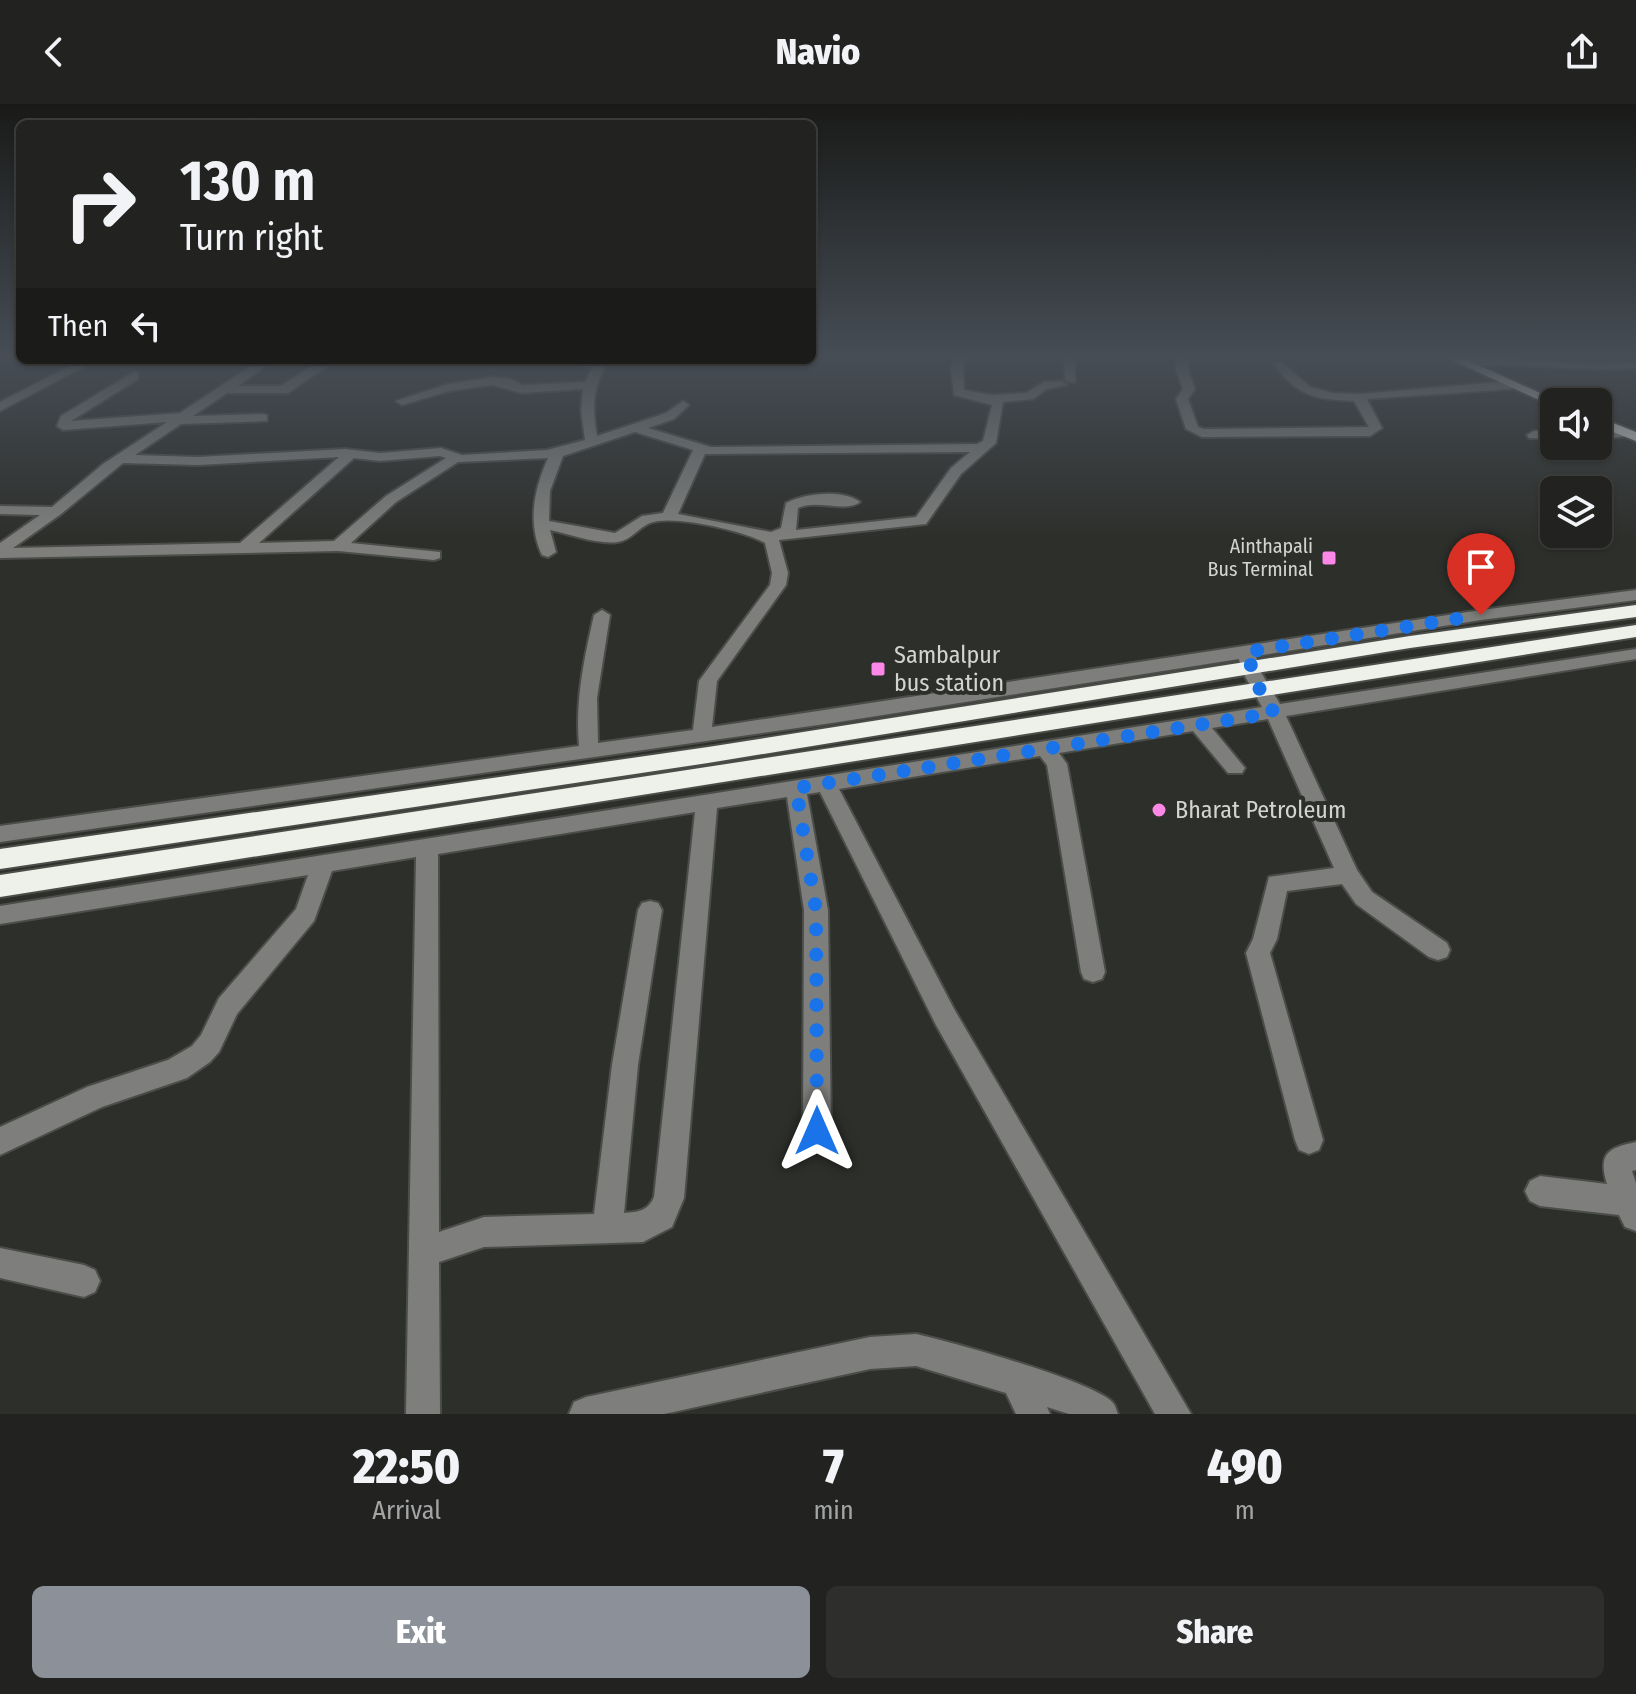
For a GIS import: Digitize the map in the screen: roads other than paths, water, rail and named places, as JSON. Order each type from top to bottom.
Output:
[{"type":"highway","points":[[0,859],[708,755],[1636,611]]},
{"type":"highway","points":[[0,886],[1014,730],[1252,670],[1636,631]]},
{"type":"street","points":[[69,417],[63,426],[180,418],[262,418]]},
{"type":"street","points":[[587,417],[592,442]]},
{"type":"street","points":[[120,459],[198,461],[351,454],[380,457],[441,452],[456,458],[557,453],[667,417]]},
{"type":"street","points":[[541,524],[615,538],[648,519],[669,517],[768,537],[921,521],[956,471],[989,443],[995,417]]},
{"type":"street","points":[[1188,417],[1192,429],[1202,433],[1375,430],[1369,417]]},
{"type":"street","points":[[0,551],[120,459],[180,418]]},
{"type":"street","points":[[635,428],[700,449],[768,451],[984,447]]},
{"type":"street","points":[[1534,435],[1540,435]]},
{"type":"street","points":[[669,517],[700,449]]},
{"type":"street","points":[[548,552],[541,524],[539,493],[557,453]]},
{"type":"street","points":[[246,546],[351,454]]},
{"type":"street","points":[[338,546],[391,499],[456,458]]},
{"type":"street","points":[[768,537],[788,531],[791,506],[796,502],[853,502]]},
{"type":"street","points":[[0,510],[56,511]]},
{"type":"street","points":[[702,734],[708,681],[778,585],[780,573],[768,537]]},
{"type":"street","points":[[0,551],[338,546],[434,555]]},
{"type":"street","points":[[0,834],[843,715],[1252,670],[1636,595]]},
{"type":"street","points":[[589,750],[585,695],[602,615]]},
{"type":"street","points":[[0,915],[1636,654]]},
{"type":"street","points":[[1252,670],[1348,875],[1364,898],[1438,950]]},
{"type":"street","points":[[1198,725],[1235,768]]},
{"type":"street","points":[[1046,750],[1057,764],[1093,972]]},
{"type":"street","points":[[826,783],[945,1017],[1174,1414]]},
{"type":"street","points":[[796,788],[816,910],[817,1131]]},
{"type":"street","points":[[425,1252],[484,1232],[643,1227],[661,1216],[669,1198],[707,801]]},
{"type":"street","points":[[423,1414],[427,848]]},
{"type":"street","points":[[0,1141],[100,1095],[176,1068],[203,1053],[211,1044],[228,1006],[306,914],[323,863]]},
{"type":"street","points":[[1309,1140],[1258,953],[1265,939],[1277,883],[1348,875]]},
{"type":"street","points":[[607,1228],[625,1065],[650,910]]},
{"type":"street","points":[[1631,1208],[1616,1166],[1621,1159],[1636,1156]]},
{"type":"street","points":[[1540,1191],[1631,1208]]},
{"type":"street","points":[[0,1263],[84,1281]]},
{"type":"street","points":[[586,1414],[870,1353],[916,1350],[954,1359],[1077,1400],[1101,1414]]},
{"type":"street","points":[[1018,1381],[1033,1414]]},
{"type":"place","name":"Ainthapali Bus Terminal","points":[[1329,558]]},
{"type":"place","name":"Sambalpur bus station","points":[[878,669]]},
{"type":"place","name":"Bharat Petroleum","points":[[1159,810]]}]
